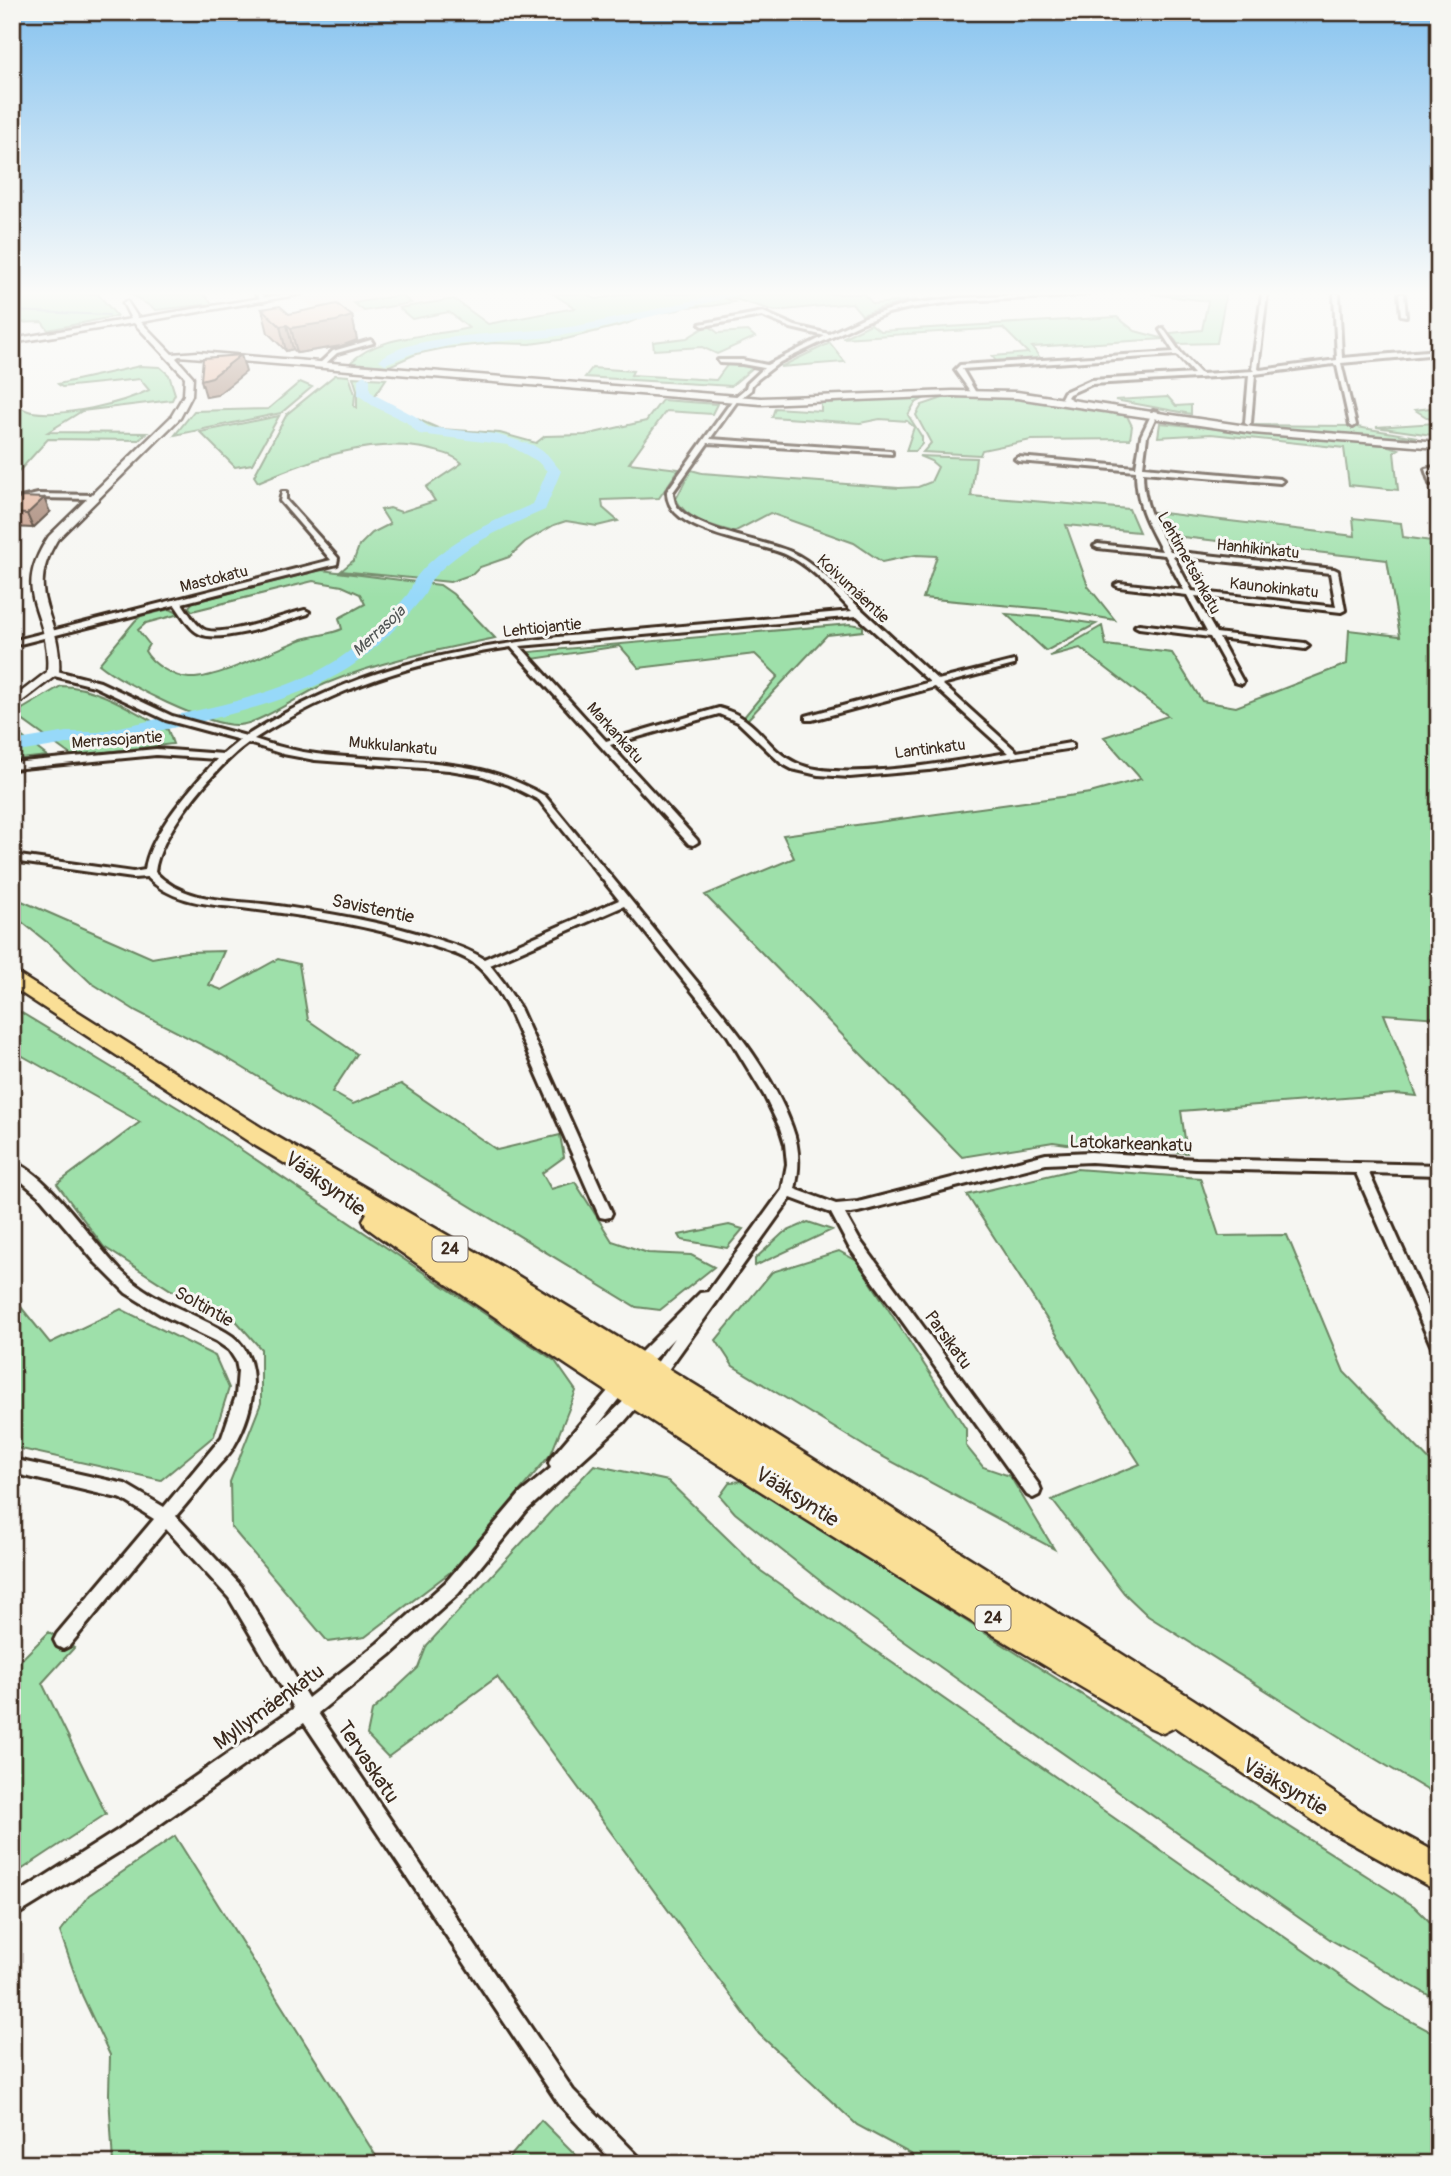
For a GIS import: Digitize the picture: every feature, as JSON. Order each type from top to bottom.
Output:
[{"type":"highway","name":"Vääksyntie","points":[[12,977],[260,1137],[509,1284],[639,1380],[1112,1666],[1355,1827],[1439,1874]]},
{"type":"street","points":[[12,705],[53,673],[57,655],[35,595],[36,564],[53,538],[175,418],[188,396]]},
{"type":"street","points":[[733,396],[791,401],[882,396]]},
{"type":"street","points":[[705,443],[739,396]]},
{"type":"street","points":[[1040,396],[1068,397],[1270,432],[1439,443]]},
{"type":"street","points":[[1248,423],[1252,396]]},
{"type":"street","points":[[1347,396],[1353,425]]},
{"type":"street","name":"Lehtimetsänkatu","points":[[1154,414],[1144,429],[1140,469],[1140,491],[1146,515],[1239,682]]},
{"type":"street","points":[[705,443],[890,453]]},
{"type":"street","name":"Koivumäentie","points":[[705,443],[669,492],[668,501],[675,511],[706,528],[789,554],[818,572],[1014,754]]},
{"type":"street","points":[[1018,459],[1280,481]]},
{"type":"street","points":[[1432,483],[1428,469],[1439,468]]},
{"type":"street","name":"Mastokatu","points":[[12,644],[334,562],[282,500],[284,493]]},
{"type":"street","points":[[12,502],[38,496],[95,497]]},
{"type":"street","name":"Hanhikinkatu","points":[[1098,546],[1334,571],[1341,610]]},
{"type":"street","name":"Kaunokinkatu","points":[[1119,585],[1341,610]]},
{"type":"street","points":[[177,602],[200,631],[207,634],[224,633],[305,612]]},
{"type":"street","name":"Lehtiojantie","points":[[247,740],[323,694],[423,660],[513,644],[778,622],[858,612]]},
{"type":"street","points":[[1139,626],[1305,646]]},
{"type":"street","name":"Markankatu","points":[[513,644],[693,842]]},
{"type":"street","points":[[808,718],[1011,663]]},
{"type":"street","name":"Mukkulankatu","points":[[53,673],[83,678],[162,715],[247,740],[299,753],[495,775],[522,785],[542,798],[708,1000],[753,1065],[787,1129],[794,1160],[788,1192],[735,1263],[639,1380]]},
{"type":"street","name":"Lantinkatu","points":[[604,744],[701,715],[729,712],[755,730],[773,751],[794,766],[852,774],[1070,746]]},
{"type":"street","points":[[12,858],[133,875],[150,873],[154,852],[176,817],[224,757],[247,740]]},
{"type":"street","name":"Merrasojantie","points":[[12,766],[156,752],[224,757]]},
{"type":"street","name":"Savistentie","points":[[150,873],[158,884],[172,893],[200,900],[308,913],[372,925],[424,939],[469,955],[483,964],[504,990],[514,1008],[605,1213]]},
{"type":"street","points":[[483,964],[626,901]]},
{"type":"street","name":"Latokarkeankatu","points":[[788,1192],[835,1209],[858,1207],[1046,1159],[1091,1157],[1196,1164],[1439,1170]]},
{"type":"street","name":"Soltintie","points":[[12,1166],[29,1177],[66,1216],[95,1254],[133,1290],[201,1327],[218,1333],[239,1351],[246,1380],[239,1416],[228,1442],[63,1640]]},
{"type":"street","points":[[1361,1168],[1439,1347]]},
{"type":"street","name":"Parsikatu","points":[[835,1209],[854,1243],[1033,1490]]},
{"type":"street","name":"Myllymäenkatu","points":[[12,1908],[125,1837],[306,1711],[384,1650],[452,1588],[522,1505],[619,1418],[639,1380]]},
{"type":"street","name":"Tervaskatu","points":[[12,1466],[125,1492],[167,1518],[235,1592],[306,1711],[566,2097],[630,2164]]},
{"type":"green space","points":[[135,396],[174,396],[172,400],[82,411],[48,432],[147,433],[139,440],[48,439],[12,479],[12,404],[32,412],[59,413]]},
{"type":"green space","points":[[284,396],[302,396],[281,413],[175,435],[194,411],[268,409]]},
{"type":"green space","points":[[310,396],[355,396],[354,406],[357,408],[357,396],[375,396],[394,409],[440,429],[500,433],[536,443],[545,436],[585,435],[646,421],[662,400],[717,404],[712,414],[666,411],[629,463],[679,469],[659,498],[602,500],[603,508],[618,521],[597,526],[566,521],[554,525],[525,542],[509,557],[480,567],[473,574],[450,582],[341,571],[354,560],[359,546],[372,533],[390,524],[381,510],[390,508],[401,512],[435,501],[426,487],[462,463],[448,455],[410,446],[366,447],[321,458],[258,482],[254,476],[287,414]]},
{"type":"green space","points":[[949,396],[1055,401],[1127,416],[1132,426],[1130,439],[1031,440],[982,450],[980,455],[923,452],[931,443],[916,415],[922,405]]},
{"type":"green space","points":[[927,397],[915,403],[908,415],[922,437],[922,444],[916,451],[906,451],[914,427],[907,421],[880,419],[860,423],[772,417],[775,408],[821,411],[821,403]]},
{"type":"green space","points":[[1168,397],[1176,406],[1191,405],[1191,414],[1115,400]]},
{"type":"green space","points":[[1439,407],[1439,436],[1376,427],[1436,423],[1415,410]]},
{"type":"green space","points":[[279,416],[252,464],[235,467],[200,432]]},
{"type":"green space","points":[[1160,423],[1385,445],[1399,449],[1394,452],[1398,490],[1349,485],[1344,448],[1211,434],[1158,437]]},
{"type":"green space","points":[[1248,425],[1351,426],[1417,437],[1346,436]]},
{"type":"green space","points":[[919,456],[976,458],[971,496],[1129,509],[1139,532],[1066,525],[1088,586],[1115,620],[1057,610],[923,598],[937,556],[916,555],[882,562],[854,543],[770,513],[734,532],[693,517],[676,499],[691,470],[899,488],[918,487],[931,482],[938,467]]},
{"type":"green space","points":[[1154,512],[1355,536],[1353,518],[1401,523],[1403,537],[1439,542],[1439,1018],[1384,1014],[1417,1096],[1395,1094],[1181,1111],[1187,1153],[1088,1147],[1053,1142],[962,1157],[705,895],[794,858],[783,835],[1090,793],[1141,779],[1104,737],[1168,716],[1080,648],[1050,656],[1102,626],[1106,645],[1172,653],[1202,701],[1236,707],[1347,664],[1349,630],[1400,636],[1387,560],[1165,535]]},
{"type":"green space","points":[[321,570],[440,585],[453,594],[495,638],[367,669],[325,684],[269,714],[239,725],[208,719],[167,703],[99,664],[141,616],[170,609],[180,614],[146,623],[138,630],[149,644],[145,651],[153,661],[170,672],[189,678],[229,669],[300,640],[342,629],[339,618],[365,604],[360,594],[342,586],[313,581],[192,611],[189,607],[193,602]]},
{"type":"green space","points":[[1006,614],[1056,618],[1096,624],[1046,651]]},
{"type":"green space","points":[[850,624],[863,626],[863,631],[827,635],[747,720],[744,717],[778,676],[755,654],[639,668],[620,646],[533,659],[529,652]]},
{"type":"green space","points":[[61,686],[103,695],[168,730],[173,744],[72,756],[14,714]]},
{"type":"green space","points":[[12,729],[47,756],[12,760]]},
{"type":"green space","points":[[15,898],[152,958],[186,952],[224,951],[209,985],[222,990],[278,959],[299,964],[308,1020],[357,1054],[332,1092],[353,1104],[401,1084],[497,1150],[560,1135],[564,1157],[542,1173],[551,1189],[575,1182],[612,1241],[648,1253],[691,1255],[714,1267],[660,1310],[636,1307],[222,1055],[136,1011],[90,982],[12,914],[12,900]]},
{"type":"green space","points":[[12,1007],[185,1112],[555,1361],[576,1391],[551,1454],[453,1570],[365,1637],[328,1642],[231,1527],[230,1482],[261,1403],[261,1349],[232,1316],[171,1290],[104,1247],[57,1184],[140,1122],[12,1050]]},
{"type":"green space","points":[[1076,1169],[1200,1178],[1219,1236],[1287,1235],[1344,1372],[1439,1470],[1439,1797],[1148,1616],[1124,1593],[1052,1500],[1140,1464],[967,1195]]},
{"type":"green space","points":[[808,1222],[832,1230],[755,1266],[755,1259],[783,1233]]},
{"type":"green space","points":[[729,1225],[743,1229],[727,1248],[682,1240],[679,1235]]},
{"type":"green space","points":[[839,1251],[857,1261],[966,1429],[966,1446],[983,1467],[1010,1476],[1054,1549],[874,1452],[733,1366],[716,1340],[772,1272]]},
{"type":"green space","points":[[12,1296],[50,1343],[121,1309],[215,1356],[229,1388],[214,1436],[161,1480],[12,1447]]},
{"type":"green space","points":[[594,1465],[668,1481],[761,1571],[1386,2008],[1439,2036],[1439,2164],[919,2164],[911,2154],[857,2125],[759,2034],[497,1677],[388,1757],[367,1735],[372,1711],[418,1668],[427,1645]]},
{"type":"green space","points":[[746,1481],[1414,1906],[1439,1931],[1439,2001],[1331,1940],[824,1584],[735,1513],[720,1496],[730,1482]]},
{"type":"green space","points":[[49,1632],[74,1648],[42,1683],[106,1814],[12,1876],[12,1669]]},
{"type":"green space","points":[[175,1836],[381,2164],[113,2164],[110,2055],[82,1995],[60,1932],[89,1895]]},
{"type":"green space","points":[[541,2120],[585,2164],[504,2164]]},
{"type":"building","points":[[21,497],[44,498],[27,514],[12,513],[12,505]]},
{"type":"waterway","name":"Merrasoja","points":[[12,747],[67,738],[99,738],[296,688],[344,663],[391,622],[417,594],[423,579],[458,548],[511,519],[540,507],[554,471],[528,448],[495,438],[424,431],[411,419],[367,396]]}]
